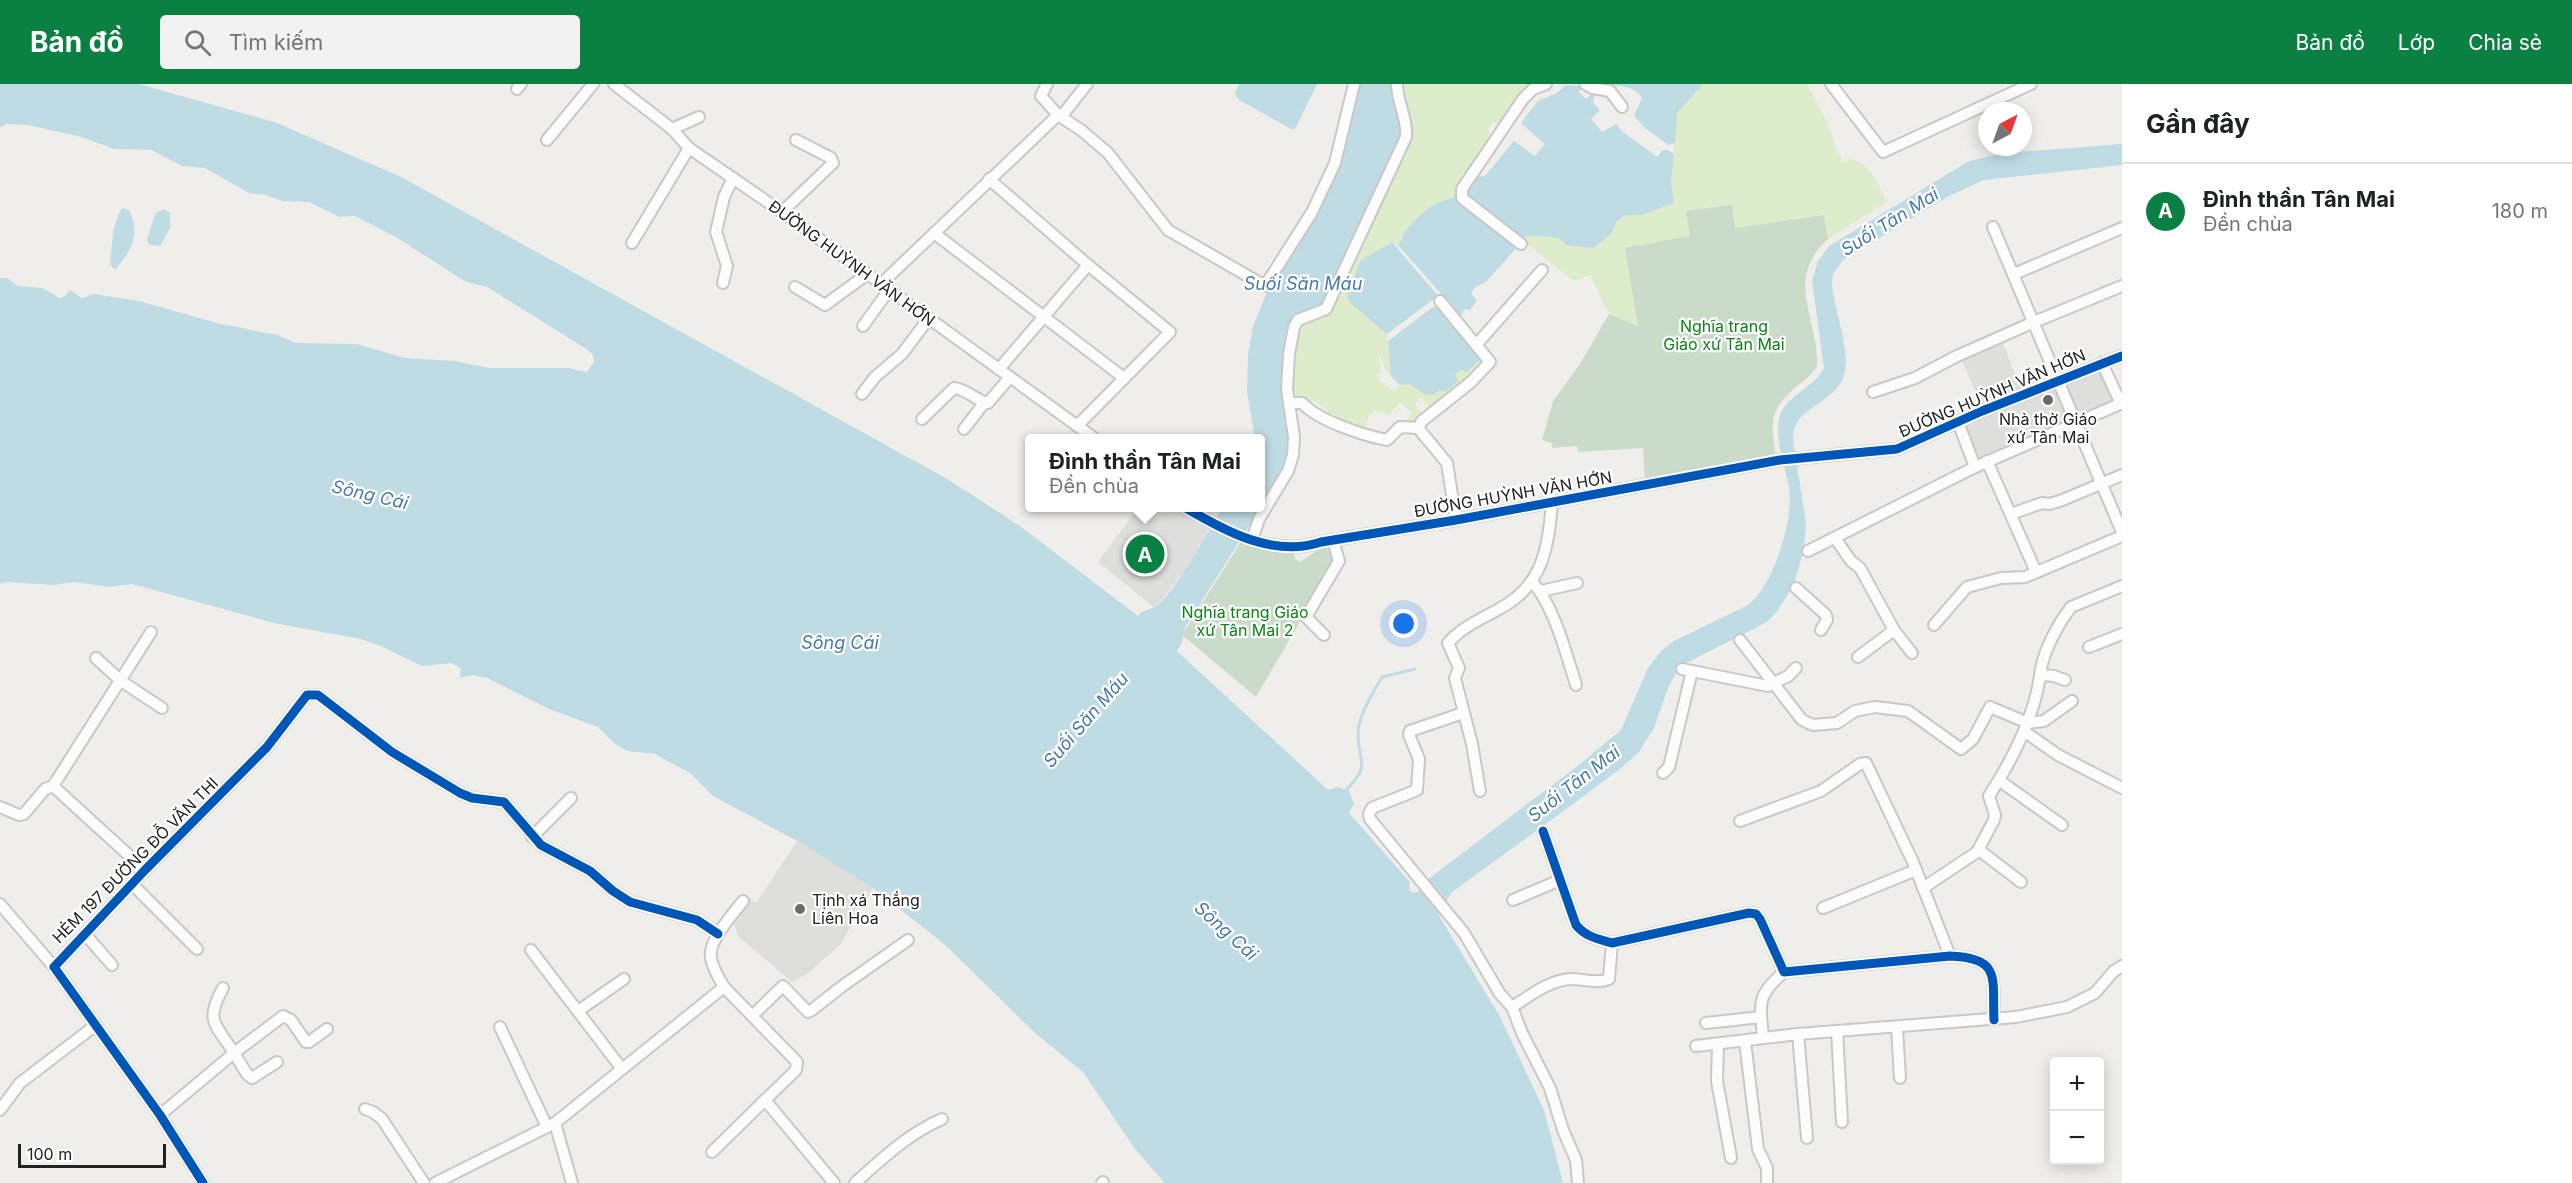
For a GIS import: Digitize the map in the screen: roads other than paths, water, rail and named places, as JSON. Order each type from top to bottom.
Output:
[{"type":"street","points":[[547,140],[593,84]]},
{"type":"street","name":"ĐƯỜNG HUỲNH VĂN HỚN","points":[[614,84],[672,129],[689,148],[782,212],[1088,434]]},
{"type":"street","points":[[1047,84],[1041,96],[1059,116],[1095,140],[1108,153],[1168,230],[1265,286],[1312,212],[1335,163],[1354,84]]},
{"type":"street","points":[[863,326],[885,287],[934,233],[989,179],[1059,116],[1087,84]]},
{"type":"street","points":[[1265,509],[1288,471],[1293,454],[1294,437],[1287,389],[1288,354],[1294,327],[1298,320],[1326,309],[1406,137],[1407,129],[1398,102],[1397,84]]},
{"type":"street","points":[[1521,243],[1462,198],[1462,189],[1523,99],[1533,89],[1544,84]]},
{"type":"street","points":[[1585,84],[1592,88],[1610,91],[1622,108]]},
{"type":"street","points":[[1831,84],[1883,152],[2031,84]]},
{"type":"street","points":[[672,129],[699,117]]},
{"type":"street","points":[[782,212],[833,162],[831,158],[796,140]]},
{"type":"street","points":[[632,243],[689,148]]},
{"type":"street","points":[[723,283],[728,266],[716,232],[724,197],[733,178]]},
{"type":"street","points":[[989,179],[1170,332],[1077,426]]},
{"type":"street","points":[[1934,625],[1967,587],[2001,578],[2025,577],[2122,534],[1994,227]]},
{"type":"street","points":[[2014,274],[2122,228]]},
{"type":"street","points":[[934,233],[1124,378]]},
{"type":"street","points":[[999,369],[1088,265]]},
{"type":"street","points":[[1477,344],[1542,270]]},
{"type":"street","points":[[795,287],[825,305],[866,275]]},
{"type":"street","points":[[1873,392],[1915,378],[1957,356],[2122,286]]},
{"type":"street","points":[[1418,428],[1434,410],[1489,365],[1489,358],[1440,301]]},
{"type":"street","points":[[862,394],[875,377],[902,354],[929,318]]},
{"type":"street","name":"ĐƯỜNG HUỲNH VĂN HỚN","points":[[1194,512],[1252,540],[1285,547],[1306,546],[1780,460],[1897,449],[2058,380],[2122,356]]},
{"type":"street","points":[[1808,551],[1975,466],[2121,403],[2102,363]]},
{"type":"street","points":[[964,429],[985,402],[992,400],[1010,377]]},
{"type":"street","points":[[922,419],[954,388],[964,390],[985,402]]},
{"type":"street","points":[[1289,403],[1301,402],[1320,418],[1376,438],[1387,440],[1400,427],[1418,428],[1447,463],[1456,520]]},
{"type":"street","points":[[1958,422],[1975,466]]},
{"type":"street","points":[[1987,461],[2036,572]]},
{"type":"street","points":[[2010,514],[2042,503],[2060,501],[2122,475]]},
{"type":"street","points":[[1480,790],[1472,744],[1455,678],[1459,668],[1448,643],[1471,624],[1510,603],[1532,582],[1549,539],[1552,503]]},
{"type":"street","points":[[1252,540],[1263,512]]},
{"type":"street","points":[[1835,538],[1851,561],[1860,568],[1894,630],[1912,653]]},
{"type":"street","points":[[1324,635],[1306,617],[1338,561],[1333,540]]},
{"type":"street","points":[[1532,582],[1540,591],[1565,650],[1576,685]]},
{"type":"street","points":[[1540,591],[1576,582]]},
{"type":"street","points":[[1923,888],[1965,862],[1979,850],[1995,815],[1989,796],[2000,781],[2026,728],[2049,647],[2071,606],[2122,586]]},
{"type":"street","points":[[1796,588],[1826,615],[1827,620],[1821,630]]},
{"type":"street","points":[[1858,657],[1894,630]]},
{"type":"street","points":[[0,807],[20,815],[24,814],[45,789],[53,786],[151,632]]},
{"type":"street","points":[[2089,647],[2122,634]]},
{"type":"street","points":[[1740,640],[1807,724],[1837,723],[1855,711],[1875,707],[1908,711],[1961,749],[1973,740],[1990,707],[2026,728],[2058,755],[2122,788]]},
{"type":"street","points":[[96,658],[121,681],[162,708]]},
{"type":"street","points":[[1663,773],[1669,767],[1687,670],[1768,686],[1788,676],[1796,668]]},
{"type":"street","points":[[2041,675],[2055,676],[2065,680]]},
{"type":"street","name":"HẺM 197 ĐƯỜNG ĐỖ VĂN THI","points":[[203,1183],[160,1115],[54,967],[134,885],[145,870],[248,768],[279,734],[306,695],[311,693],[318,695],[392,752],[449,787],[472,798],[504,802],[532,837]]},
{"type":"street","points":[[2026,728],[2044,721],[2072,701]]},
{"type":"street","points":[[1463,713],[1410,730],[1409,735],[1419,759],[1417,790],[1370,811],[1374,825],[1464,933],[1500,994],[1512,1007],[1522,1033],[1550,1088],[1563,1130],[1576,1160],[1578,1183]]},
{"type":"street","points":[[1740,821],[1821,791],[1860,764],[1866,763],[1916,870],[1950,956]]},
{"type":"street","points":[[2000,781],[2062,825]]},
{"type":"street","points":[[53,786],[145,870]]},
{"type":"street","points":[[571,798],[532,837],[553,852],[590,871],[630,902],[697,920],[718,934]]},
{"type":"street","points":[[1543,831],[1576,925],[1583,933],[1612,944],[1749,913],[1756,914],[1784,972]]},
{"type":"street","points":[[1979,850],[2021,882]]},
{"type":"street","points":[[1823,908],[1916,870]]},
{"type":"street","points":[[1513,900],[1560,880]]},
{"type":"street","points":[[134,885],[197,949]]},
{"type":"street","points":[[712,1152],[796,1070],[797,1062],[793,1055],[724,987],[710,954],[718,934],[743,901]]},
{"type":"street","points":[[0,904],[54,967]]},
{"type":"street","points":[[85,934],[112,965]]},
{"type":"street","points":[[752,1016],[783,986],[808,1012],[908,940]]},
{"type":"street","points":[[1512,1007],[1557,982],[1569,979],[1599,981],[1608,979],[1612,944]]},
{"type":"street","points":[[531,950],[622,1070]]},
{"type":"street","points":[[1763,1038],[1761,1017],[1763,993],[1784,972],[1950,956],[1968,957],[1987,965],[1992,977],[1994,1020]]},
{"type":"street","points":[[1696,1046],[1798,1034],[1994,1020],[2067,1007],[2095,993],[2114,971],[2122,966]]},
{"type":"street","points":[[578,1011],[624,979]]},
{"type":"street","points":[[435,1183],[551,1125],[724,987]]},
{"type":"street","points":[[223,988],[212,1010],[213,1019],[247,1074],[252,1078],[277,1062]]},
{"type":"street","points":[[160,1115],[234,1053],[283,1016],[291,1020],[306,1042],[327,1029]]},
{"type":"street","points":[[1706,1023],[1761,1017]]},
{"type":"street","points":[[0,1110],[20,1083],[96,1025]]},
{"type":"street","points":[[500,1027],[551,1125],[572,1183]]},
{"type":"street","points":[[1897,1028],[1900,1078]]},
{"type":"street","points":[[1837,1031],[1842,1122]]},
{"type":"street","points":[[1798,1034],[1807,1138]]},
{"type":"street","points":[[1745,1041],[1758,1149],[1767,1168],[1767,1183]]},
{"type":"street","points":[[1718,1044],[1717,1081],[1731,1158]]},
{"type":"street","points":[[765,1100],[834,1183]]},
{"type":"street","points":[[365,1109],[374,1112],[382,1119],[424,1183]]},
{"type":"street","points":[[855,1183],[905,1139],[942,1119]]},
{"type":"water","name":"Sông Cái","points":[[0,84],[139,84],[277,123],[401,177],[949,480],[1020,526],[1138,616],[1160,603],[1173,588],[1220,512],[1258,512],[1185,628],[1177,651],[1328,790],[1338,787],[1349,791],[1354,804],[1349,813],[1410,882],[1409,890],[1414,893],[1419,891],[1427,880],[1579,765],[1621,730],[1648,668],[1662,650],[1674,641],[1748,605],[1766,583],[1785,533],[1790,500],[1779,444],[1779,419],[1786,404],[1814,381],[1824,368],[1812,281],[1818,261],[1829,246],[1969,161],[1992,156],[2032,156],[2032,151],[2122,144],[2122,165],[1984,180],[1949,196],[1843,260],[1833,274],[1832,282],[1846,356],[1843,378],[1831,394],[1805,413],[1794,429],[1793,440],[1806,523],[1804,550],[1793,586],[1778,610],[1767,622],[1680,666],[1668,688],[1654,728],[1639,752],[1565,810],[1452,892],[1438,914],[1499,1015],[1544,1110],[1563,1183],[1165,1183],[1135,1149],[1083,1072],[1035,1033],[943,943],[873,888],[797,841],[713,796],[690,773],[655,754],[627,751],[615,744],[598,727],[549,709],[487,678],[472,675],[460,678],[461,669],[452,663],[422,666],[361,639],[274,623],[132,584],[109,587],[75,582],[53,585],[7,582],[0,584],[0,278],[7,278],[18,286],[42,288],[60,298],[70,290],[82,298],[94,294],[139,301],[217,323],[277,335],[296,343],[356,344],[405,358],[455,361],[489,368],[568,368],[587,372],[594,362],[593,355],[588,350],[487,287],[466,282],[396,237],[355,216],[340,217],[309,202],[282,201],[266,195],[249,193],[205,168],[182,166],[151,150],[114,149],[81,137],[28,125],[7,124],[0,127]]},
{"type":"water","points":[[1239,84],[1317,84],[1293,130],[1239,100],[1235,94]]},
{"type":"water","name":"Sông Cái","points":[[1358,84],[1394,84],[1403,136],[1324,306],[1290,326],[1292,441],[1285,469],[1265,501],[1265,434],[1254,434],[1247,392],[1248,355],[1253,326],[1272,280],[1315,214]]},
{"type":"water","points":[[1596,84],[1703,84],[1677,113],[1675,143],[1668,145],[1644,127],[1634,116],[1642,98],[1638,93],[1622,86]]},
{"type":"water","points":[[1566,85],[1581,86],[1579,92],[1586,99],[1592,94],[1594,96],[1593,103],[1600,110],[1591,119],[1602,132],[1616,124],[1623,132],[1657,157],[1663,150],[1668,150],[1674,155],[1671,182],[1674,203],[1642,215],[1626,215],[1617,221],[1611,234],[1593,248],[1566,245],[1558,238],[1518,237],[1465,196],[1474,177],[1485,176],[1514,141],[1535,156],[1545,144],[1521,123],[1538,101],[1557,93]]},
{"type":"water","points":[[1459,194],[1518,246],[1486,282],[1474,288],[1471,294],[1477,300],[1470,310],[1465,309],[1461,316],[1396,243],[1400,244],[1408,228],[1428,209]]},
{"type":"water","points":[[122,208],[129,210],[134,235],[130,249],[115,270],[110,264],[112,242],[116,221]]},
{"type":"water","points":[[163,209],[170,213],[170,228],[160,246],[150,245],[147,240],[155,214]]},
{"type":"water","points":[[1392,242],[1438,296],[1387,334],[1350,303],[1347,296],[1360,261]]},
{"type":"water","points":[[1433,307],[1440,308],[1481,359],[1467,372],[1462,370],[1455,374],[1458,381],[1446,392],[1440,390],[1432,395],[1423,393],[1409,384],[1400,385],[1391,376],[1388,341]]},
{"type":"waterway","points":[[1346,790],[1361,769],[1359,727],[1363,712],[1374,690],[1382,677],[1415,669]]},
{"type":"place","name":"Nhà thờ Giáo xứ Tân Mai","points":[[2048,400]]},
{"type":"place","name":"Đình thần Tân Mai","points":[[1145,554]]},
{"type":"place","name":"Tịnh xá Thắng Liên Hoa","points":[[800,909]]},
{"type":"water label","name":"Suối Tân Mai","points":[[1890,222]]},
{"type":"water label","name":"Suối Săn Máu","points":[[1303,284]]},
{"type":"water label","name":"Suối Săn Máu","points":[[1086,720]]},
{"type":"water label","name":"Suối Tân Mai","points":[[1574,784]]},
{"type":"park label","name":"Nghĩa trang Giáo xứ Tân Mai","points":[[1724,335]]},
{"type":"park label","name":"Nghĩa trang Giáo xứ Tân Mai 2","points":[[1245,621]]}]
